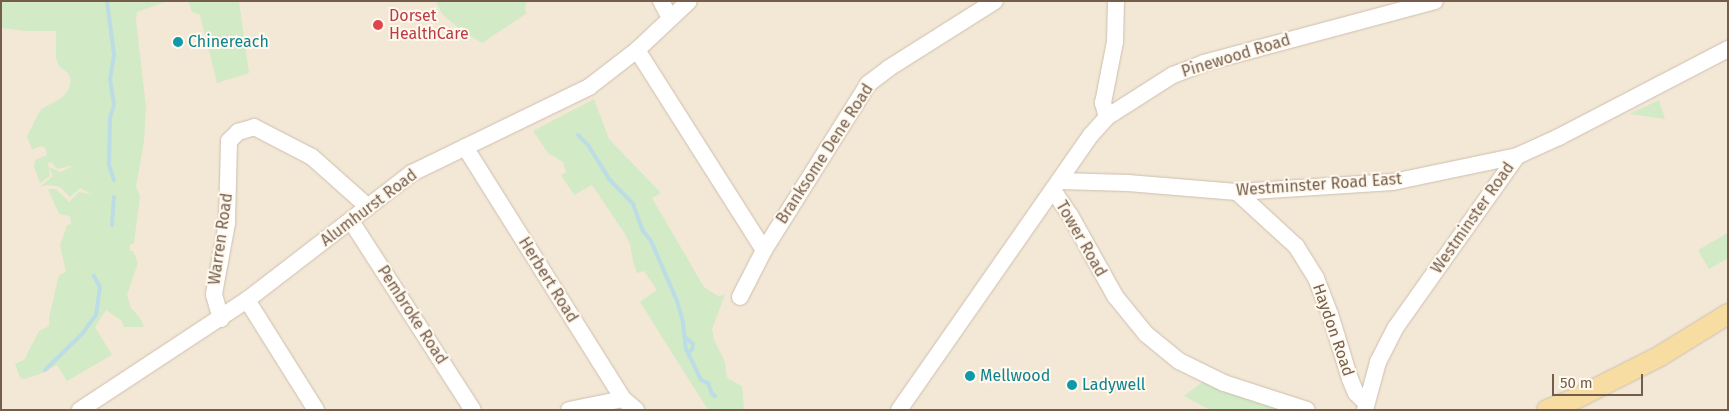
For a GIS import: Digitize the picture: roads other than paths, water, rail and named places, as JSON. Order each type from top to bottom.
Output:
[{"type":"main road","points":[[1547,410],[1577,398],[1660,356],[1728,314]]},
{"type":"street","points":[[661,1],[670,18]]},
{"type":"street","name":"Alumhurst Road","points":[[80,410],[221,319],[351,221],[367,206],[412,174],[589,87],[637,50],[689,1]]},
{"type":"street","name":"Branksome Dene Road","points":[[740,297],[764,250],[868,84],[889,68],[995,1]]},
{"type":"street","points":[[1107,117],[1102,103],[1115,42],[1116,1]]},
{"type":"street","name":"Pinewood Road","points":[[1056,186],[1091,135],[1107,117],[1173,75],[1204,63],[1435,1]]},
{"type":"street","name":"Westminster Road","points":[[1366,406],[1378,362],[1396,326],[1517,156],[1559,137],[1728,49]]},
{"type":"street","points":[[637,50],[764,250]]},
{"type":"street","name":"Warren Road","points":[[221,319],[214,294],[226,223],[229,141],[238,132],[254,127],[312,157],[367,206]]},
{"type":"street","name":"Herbert Road","points":[[465,147],[623,399],[636,410]]},
{"type":"street","name":"Westminster Road East","points":[[1056,186],[1128,183],[1237,192],[1393,182],[1517,156]]},
{"type":"street","name":"Tower Road","points":[[899,410],[1056,186],[1115,296],[1146,334],[1179,361],[1224,383],[1306,410]]},
{"type":"street","name":"Haydon Road","points":[[1237,192],[1296,246],[1316,278],[1330,314],[1353,386],[1366,406]]},
{"type":"street","name":"Pembroke Road","points":[[351,221],[473,410]]},
{"type":"street","points":[[247,300],[316,410]]},
{"type":"street","points":[[568,410],[623,399]]},
{"type":"waterway","points":[[107,1],[114,55],[110,79],[114,105],[110,118],[109,165],[114,180]]},
{"type":"waterway","points":[[578,135],[588,145],[609,179],[633,204],[643,231],[651,241],[677,301],[683,322],[686,349],[701,380],[708,383],[712,394],[715,396]]},
{"type":"waterway","points":[[112,225],[114,197]]},
{"type":"waterway","points":[[45,370],[82,334],[96,315],[100,287],[94,276]]},
{"type":"waterway","points":[[685,337],[693,344],[689,352]]},
{"type":"place","name":"Dorset HealthCare","points":[[378,25]]},
{"type":"place","name":"Chinereach","points":[[178,42]]},
{"type":"place","name":"Mellwood","points":[[970,376]]},
{"type":"place","name":"Ladywell","points":[[1072,385]]}]
